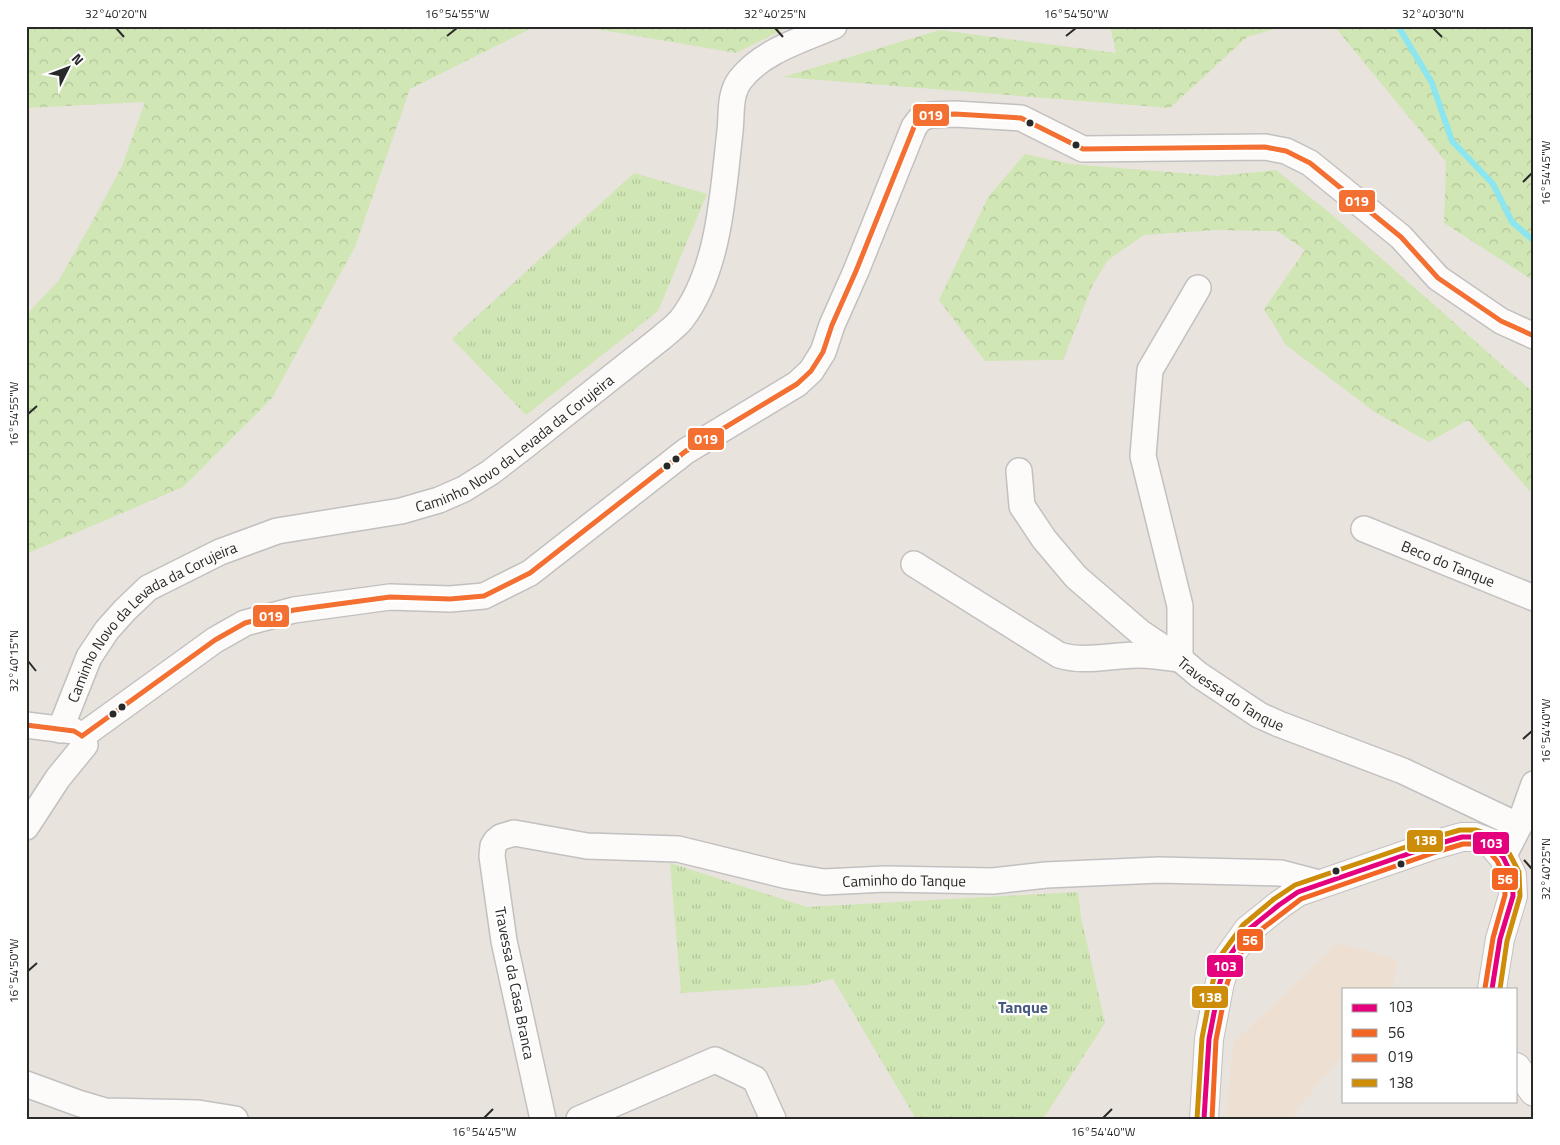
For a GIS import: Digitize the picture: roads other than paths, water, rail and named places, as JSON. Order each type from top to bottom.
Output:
[{"type":"main road","points":[[1204,1119],[1209,1039],[1220,982],[1228,958],[1248,930],[1298,892],[1434,844],[1462,837],[1476,837],[1490,843],[1503,857],[1512,875],[1513,896],[1500,939],[1492,988]]},
{"type":"main road","points":[[1518,1070],[1534,1092]]},
{"type":"street","name":"Caminho Novo da Levada da Corujeira","points":[[26,827],[58,778],[84,745],[71,733],[89,657],[107,630],[148,588],[220,552],[277,530],[401,510],[440,500],[464,488],[491,472],[526,445],[661,338],[680,320],[695,298],[712,255],[719,222],[731,121],[732,96],[740,81],[752,68],[772,53],[834,26]]},
{"type":"street","points":[[26,725],[71,733],[215,640],[245,623],[294,610],[390,597],[450,599],[484,596],[530,573],[686,451],[796,384],[811,371],[823,352],[832,325],[856,271],[914,127],[920,119],[930,115],[956,114],[1020,118],[1082,149],[1265,147],[1286,150],[1310,162],[1401,237],[1438,278],[1501,321],[1534,336]]},
{"type":"street","points":[[914,564],[1059,655],[1069,658],[1082,658],[1140,655],[1180,659],[1180,606],[1143,456],[1150,370],[1198,288]]},
{"type":"street","name":"Travessa do Tanque","points":[[1019,471],[1022,506],[1044,539],[1076,577],[1142,633],[1180,659],[1199,675],[1258,715],[1403,770],[1519,826]]},
{"type":"street","name":"Beco do Tanque","points":[[1364,529],[1534,598]]},
{"type":"street","points":[[1503,857],[1519,826],[1534,784]]},
{"type":"street","name":"Caminho do Tanque","points":[[493,846],[500,837],[514,833],[587,846],[678,849],[788,876],[824,882],[884,879],[993,881],[1046,875],[1160,870],[1281,873],[1323,884]]},
{"type":"street","name":"Travessa da Casa Branca","points":[[493,846],[492,856],[504,941],[543,1119]]},
{"type":"street","points":[[579,1119],[715,1060],[755,1079],[773,1119]]},
{"type":"street","points":[[26,1084],[78,1103],[105,1110],[198,1113],[235,1119]]},
{"type":"waterway","points":[[1398,26],[1432,83],[1452,141],[1493,184],[1512,222],[1534,241]]},
{"type":"district","name":"Tanque","points":[[1023,1007]]}]
